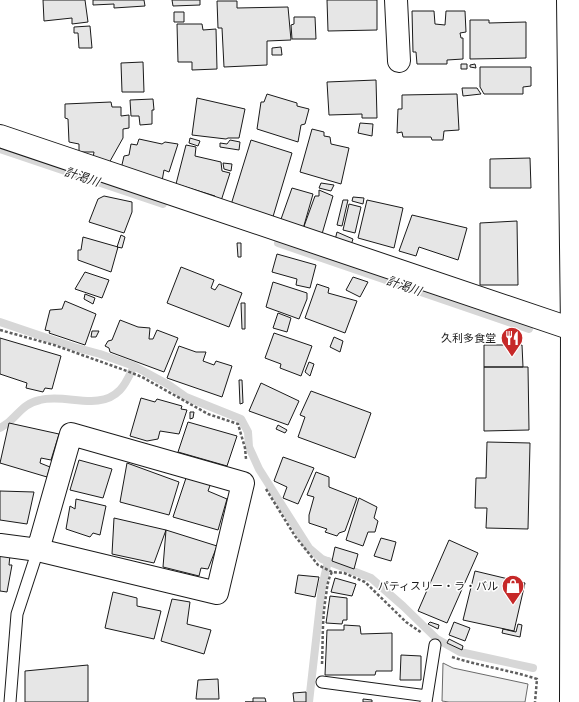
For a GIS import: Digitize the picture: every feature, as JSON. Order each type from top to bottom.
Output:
[{"type":"street","points":[[396,0],[399,61]]},
{"type":"street","points":[[568,0],[575,330],[570,702]]},
{"type":"street","points":[[0,136],[575,330]]},
{"type":"street","points":[[0,545],[38,550],[216,593],[243,483],[71,434],[38,550]]},
{"type":"lane","points":[[10,702],[16,614],[38,550]]},
{"type":"lane","points":[[322,682],[427,699],[435,645]]},
{"type":"path","points":[[0,330],[54,346],[134,374]]},
{"type":"path","points":[[318,565],[332,572],[344,573],[365,582],[406,622],[448,656],[538,679],[535,702]]},
{"type":"path","points":[[322,682],[322,630],[324,608],[328,579],[332,572]]},
{"type":"shaded area","points":[[443,663],[453,668],[528,684],[525,702],[442,701]]},
{"type":"building","points":[[43,0],[85,0],[88,22],[72,24],[72,18],[44,21]]},
{"type":"building","points":[[93,0],[144,0],[145,6],[114,8],[114,4],[93,5]]},
{"type":"building","points":[[172,0],[200,0],[200,5],[173,6]]},
{"type":"building","points":[[327,0],[377,0],[377,30],[328,31]]},
{"type":"building","points":[[217,1],[237,1],[237,8],[288,7],[291,40],[267,41],[267,65],[224,67],[222,28],[218,28]]},
{"type":"building","points":[[412,11],[434,11],[435,24],[445,25],[446,11],[465,11],[466,32],[460,33],[461,38],[463,38],[463,59],[447,60],[447,64],[417,64],[416,52],[413,52]]},
{"type":"building","points":[[174,12],[184,12],[184,22],[174,22]]},
{"type":"building","points":[[294,17],[315,17],[316,39],[292,39],[291,25],[294,24]]},
{"type":"building","points":[[470,20],[489,20],[489,23],[526,22],[526,58],[470,59]]},
{"type":"building","points":[[177,24],[202,24],[203,30],[216,29],[217,69],[192,70],[192,62],[178,62]]},
{"type":"building","points":[[90,26],[92,48],[79,48],[78,33],[74,33],[74,27]]},
{"type":"building","points":[[281,47],[282,55],[272,55],[272,48]]},
{"type":"building","points":[[143,62],[144,92],[122,92],[121,63]]},
{"type":"building","points":[[461,64],[467,64],[467,69],[461,69]]},
{"type":"building","points":[[475,64],[476,68],[470,67],[470,65]]},
{"type":"building","points":[[480,67],[531,67],[531,86],[523,87],[523,94],[484,94],[480,87]]},
{"type":"building","points":[[376,80],[377,118],[362,118],[362,114],[329,115],[327,82]]},
{"type":"building","points":[[462,88],[477,88],[481,94],[463,96]]},
{"type":"building","points":[[267,94],[297,103],[297,106],[309,109],[305,124],[301,125],[298,142],[257,129],[261,102],[264,102]]},
{"type":"building","points":[[457,94],[459,130],[444,131],[443,140],[432,140],[431,137],[403,137],[402,132],[397,133],[398,109],[402,109],[402,95]]},
{"type":"building","points":[[197,98],[245,109],[239,138],[226,139],[192,135]]},
{"type":"building","points":[[153,99],[154,110],[152,110],[152,124],[140,125],[139,116],[131,116],[130,100]]},
{"type":"building","points":[[111,102],[112,107],[121,107],[121,116],[129,115],[129,128],[123,129],[123,138],[109,163],[93,158],[94,152],[79,152],[79,144],[69,142],[68,119],[65,118],[65,104]]},
{"type":"building","points":[[360,123],[373,124],[372,136],[358,133]]},
{"type":"building","points":[[312,129],[324,132],[324,136],[330,137],[331,144],[349,148],[341,184],[300,172]]},
{"type":"building","points":[[190,138],[200,141],[198,146],[189,143]]},
{"type":"building","points":[[139,139],[162,144],[165,142],[178,144],[169,172],[164,170],[162,181],[121,169],[124,156],[129,155],[131,144],[137,145]]},
{"type":"building","points":[[230,140],[240,142],[239,150],[220,147],[220,143],[227,144]]},
{"type":"building","points":[[251,140],[292,153],[272,220],[230,208]]},
{"type":"building","points":[[186,145],[196,147],[195,156],[221,162],[222,171],[230,173],[221,201],[214,199],[215,196],[176,184]]},
{"type":"building","points":[[530,158],[531,188],[490,188],[490,159]]},
{"type":"building","points":[[223,163],[232,164],[231,171],[224,169]]},
{"type":"building","points":[[321,183],[334,185],[331,191],[319,188]]},
{"type":"building","points":[[292,188],[313,194],[303,229],[280,222]]},
{"type":"building","points":[[319,190],[333,196],[322,234],[303,229],[315,196],[319,196]]},
{"type":"building","points":[[104,196],[132,202],[132,212],[124,233],[89,222],[98,199]]},
{"type":"building","points":[[353,197],[364,198],[363,204],[352,201]]},
{"type":"building","points":[[343,200],[348,200],[342,226],[337,225]]},
{"type":"building","points":[[367,200],[403,208],[394,248],[358,238]]},
{"type":"building","points":[[349,204],[361,207],[355,233],[343,230]]},
{"type":"building","points":[[412,215],[467,228],[458,260],[419,247],[416,256],[399,251]]},
{"type":"building","points":[[517,221],[518,285],[480,285],[480,223]]},
{"type":"building","points":[[337,232],[353,239],[351,245],[335,240]]},
{"type":"building","points":[[121,235],[125,237],[122,248],[117,247]]},
{"type":"building","points":[[83,237],[118,247],[111,272],[78,260],[78,250],[81,250]]},
{"type":"building","points":[[237,243],[241,243],[241,257],[238,257]]},
{"type":"building","points":[[277,254],[316,265],[310,288],[296,285],[297,279],[272,272]]},
{"type":"building","points":[[181,267],[214,280],[211,288],[215,290],[219,284],[242,293],[229,327],[167,303]]},
{"type":"building","points":[[85,272],[109,280],[102,298],[75,289]]},
{"type":"building","points":[[353,277],[368,282],[360,297],[346,290]]},
{"type":"building","points":[[273,282],[307,293],[307,299],[299,319],[266,307]]},
{"type":"building","points":[[317,284],[329,288],[328,293],[357,301],[345,333],[305,318]]},
{"type":"building","points":[[85,294],[95,298],[93,304],[84,299]]},
{"type":"building","points":[[65,301],[96,314],[85,345],[49,333],[50,331],[45,330],[50,310],[62,309]]},
{"type":"building","points":[[241,303],[245,303],[245,329],[242,329]]},
{"type":"building","points":[[278,313],[291,318],[287,332],[273,328]]},
{"type":"building","points":[[120,320],[138,327],[150,328],[149,339],[153,339],[157,330],[178,338],[164,372],[110,352],[109,348],[105,346],[108,341],[112,340]]},
{"type":"building","points":[[92,331],[99,331],[96,337],[91,337]]},
{"type":"building","points":[[274,333],[312,346],[301,376],[280,368],[281,364],[265,358]]},
{"type":"building","points":[[334,337],[343,341],[340,352],[330,347]]},
{"type":"building","points":[[0,338],[61,356],[52,389],[45,388],[43,392],[26,388],[27,383],[0,374]]},
{"type":"building","points":[[484,345],[522,345],[523,367],[484,367]]},
{"type":"building","points":[[179,346],[196,352],[206,352],[203,361],[214,365],[216,361],[232,366],[222,397],[167,378]]},
{"type":"building","points":[[309,362],[314,364],[310,376],[305,372]]},
{"type":"building","points":[[484,367],[528,367],[529,430],[484,431]]},
{"type":"building","points":[[239,380],[242,380],[243,403],[240,404]]},
{"type":"building","points":[[261,383],[299,401],[288,425],[249,411]]},
{"type":"building","points":[[311,391],[371,413],[355,458],[298,437],[305,417],[300,415]]},
{"type":"building","points":[[141,398],[155,402],[157,399],[182,406],[181,409],[187,410],[179,434],[160,431],[158,439],[147,441],[130,436]]},
{"type":"building","points":[[190,412],[194,412],[193,418],[190,419]]},
{"type":"building","points":[[188,422],[237,436],[227,466],[178,452]]},
{"type":"building","points":[[9,423],[59,434],[51,460],[41,458],[40,463],[50,467],[47,477],[0,463]]},
{"type":"building","points":[[278,425],[287,430],[285,433],[276,429]]},
{"type":"building","points":[[487,442],[530,443],[528,529],[486,528],[487,508],[475,508],[476,478],[486,478]]},
{"type":"building","points":[[283,457],[314,468],[298,504],[283,498],[287,487],[274,481]]},
{"type":"building","points":[[79,460],[112,469],[103,498],[70,490]]},
{"type":"building","points":[[127,463],[179,482],[169,515],[120,502]]},
{"type":"building","points":[[188,472],[212,480],[208,491],[227,499],[218,530],[173,517]]},
{"type":"building","points":[[316,472],[329,477],[329,487],[357,498],[345,531],[339,533],[337,536],[325,532],[327,529],[309,523],[309,515],[314,497],[307,495]]},
{"type":"building","points":[[0,491],[34,492],[27,524],[0,520]]},
{"type":"building","points":[[359,498],[377,507],[374,518],[378,521],[375,532],[368,532],[363,546],[346,540]]},
{"type":"building","points":[[76,499],[106,506],[100,535],[93,533],[90,537],[66,529],[70,506],[75,509]]},
{"type":"building","points":[[114,518],[166,530],[154,563],[112,554]]},
{"type":"building","points":[[166,530],[217,546],[208,569],[201,568],[199,576],[163,567]]},
{"type":"building","points":[[381,538],[396,542],[391,561],[374,556]]},
{"type":"building","points":[[449,540],[478,553],[447,623],[418,611]]},
{"type":"building","points":[[335,547],[358,554],[354,569],[332,561]]},
{"type":"building","points":[[0,553],[10,555],[9,565],[12,565],[7,592],[0,591]]},
{"type":"building","points":[[475,571],[525,583],[514,631],[463,620]]},
{"type":"building","points":[[298,575],[319,577],[315,597],[295,593]]},
{"type":"building","points":[[335,578],[356,584],[352,596],[331,592]]},
{"type":"building","points":[[113,592],[137,598],[137,606],[161,611],[154,639],[105,628]]},
{"type":"building","points":[[330,596],[347,598],[347,620],[343,620],[342,624],[326,623]]},
{"type":"building","points":[[172,599],[190,602],[187,624],[211,630],[204,654],[161,641]]},
{"type":"building","points":[[430,622],[439,625],[438,629],[428,624]]},
{"type":"building","points":[[454,622],[470,628],[465,641],[449,635]]},
{"type":"building","points":[[518,624],[522,625],[520,637],[502,633],[503,629],[516,632]]},
{"type":"building","points":[[344,625],[360,626],[361,634],[392,633],[392,671],[376,671],[375,675],[325,675],[327,630],[344,630]]},
{"type":"building","points":[[449,639],[463,646],[462,650],[447,643]]},
{"type":"building","points":[[401,655],[421,656],[421,680],[400,680]]},
{"type":"building","points":[[88,665],[88,702],[25,702],[25,671]]},
{"type":"building","points":[[218,679],[219,699],[196,699],[198,680]]},
{"type":"building","points":[[306,692],[306,702],[294,702],[293,693]]},
{"type":"building","points":[[253,698],[265,698],[266,702],[253,702]]},
{"type":"building","points":[[363,699],[372,700],[372,702],[363,702]]},
{"type":"waterway","name":"計渇川","points":[[0,149],[163,204]]},
{"type":"waterway","name":"計渇川","points":[[278,243],[529,329]]},
{"type":"waterway","points":[[0,322],[134,366]]},
{"type":"waterway","points":[[0,428],[30,403],[35,401],[50,398],[92,401],[102,400],[112,396],[122,388],[134,366],[169,385],[186,397],[241,419],[248,432],[249,447],[259,469],[309,548],[322,559],[371,578],[437,639],[460,652],[533,668]]},
{"type":"waterway","points":[[309,702],[322,587],[328,561]]},
{"type":"place","name":"久利多食堂","points":[[512,358]]},
{"type":"place","name":"パティスリー・ラ・バル","points":[[513,606]]}]
